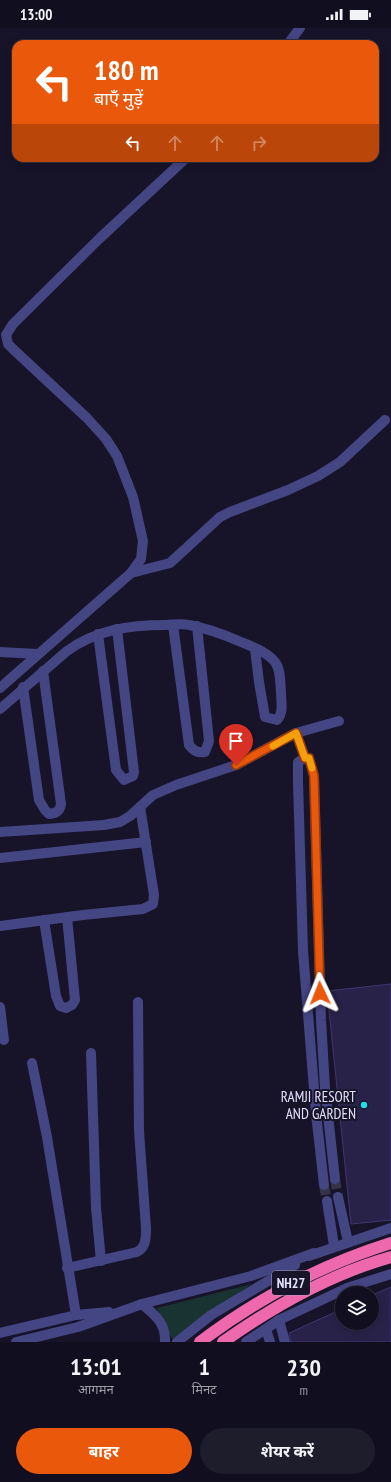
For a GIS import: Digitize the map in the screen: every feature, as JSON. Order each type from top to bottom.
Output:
[{"type":"highway","name":"NH27","points":[[200,1342],[243,1311],[290,1284],[351,1257],[391,1244]]},
{"type":"highway","name":"NH27","points":[[223,1342],[246,1325],[329,1280],[391,1257]]},
{"type":"street","points":[[291,40],[300,28]]},
{"type":"street","points":[[0,688],[131,573],[141,559],[143,541],[133,497],[118,456],[106,439],[87,418],[14,350],[3,337],[13,324],[100,238],[182,162]]},
{"type":"street","points":[[131,573],[170,563],[220,517],[288,490],[318,476],[340,462],[385,420]]},
{"type":"street","points":[[0,710],[23,687],[78,642],[98,634],[117,629],[150,625],[173,625],[197,626],[217,633],[265,653],[275,662],[279,672],[282,713],[277,720],[265,717],[255,649]]},
{"type":"street","points":[[173,625],[189,745],[194,751],[200,753],[205,752],[208,748],[209,741],[197,626]]},
{"type":"street","points":[[98,634],[116,770],[124,780],[133,776],[134,772],[117,629]]},
{"type":"street","points":[[0,652],[38,654]]},
{"type":"street","points":[[23,687],[39,800],[44,810],[49,814],[56,813],[60,809],[61,804],[43,671]]},
{"type":"street","points":[[0,832],[104,825],[120,822],[153,795],[176,785],[236,765],[296,733],[339,721]]},
{"type":"street","points":[[296,733],[305,758],[309,758],[314,776],[323,1050],[325,1088],[335,1179]]},
{"type":"street","points":[[305,758],[298,762],[303,951],[316,1114],[324,1185]]},
{"type":"street","points":[[0,926],[143,909],[152,904],[154,895],[140,807]]},
{"type":"street","points":[[0,858],[146,842]]},
{"type":"street","points":[[44,920],[56,996],[60,1006],[66,1008],[72,1005],[75,1000],[67,917]]},
{"type":"street","points":[[67,1268],[137,1252],[142,1249],[146,1235],[139,1131],[138,1002]]},
{"type":"street","points":[[0,1006],[4,1040]]},
{"type":"street","points":[[91,1054],[96,1208],[101,1260]]},
{"type":"street","points":[[32,1063],[47,1137],[67,1268],[76,1315]]},
{"type":"street","points":[[338,1197],[348,1242]]},
{"type":"street","points":[[327,1201],[334,1246]]},
{"type":"street","points":[[16,1342],[78,1327],[142,1304],[251,1276],[334,1246],[391,1228]]},
{"type":"street","points":[[177,1342],[211,1315],[314,1253]]},
{"type":"street","points":[[246,1342],[278,1320],[347,1288],[391,1274]]},
{"type":"street","points":[[142,1304],[163,1324],[165,1342]]},
{"type":"street","points":[[0,1333],[76,1315],[125,1310]]},
{"type":"street","points":[[278,1320],[285,1342]]},
{"type":"street","points":[[266,1328],[270,1342]]},
{"type":"green space","points":[[252,1284],[172,1339],[157,1308]]},
{"type":"building","name":"RAMJI RESORT AND GARDEN","points":[[391,984],[391,1220],[351,1224],[327,991]]},
{"type":"building","points":[[391,1287],[391,1342],[291,1342],[289,1333],[335,1312],[335,1330],[379,1330],[379,1292]]},
{"type":"tunnel","points":[[335,1179],[338,1197]]},
{"type":"tunnel","points":[[324,1185],[327,1201]]},
{"type":"slow traffic","points":[[273,746],[296,733],[302,746],[305,758],[309,758],[312,768]]},
{"type":"place","name":"RAMJI RESORT AND GARDEN","points":[[364,1105]]},
{"type":"route","points":[[236,765],[260,754],[296,733],[302,746],[305,758],[309,758],[311,763],[314,776],[320,993]]}]
